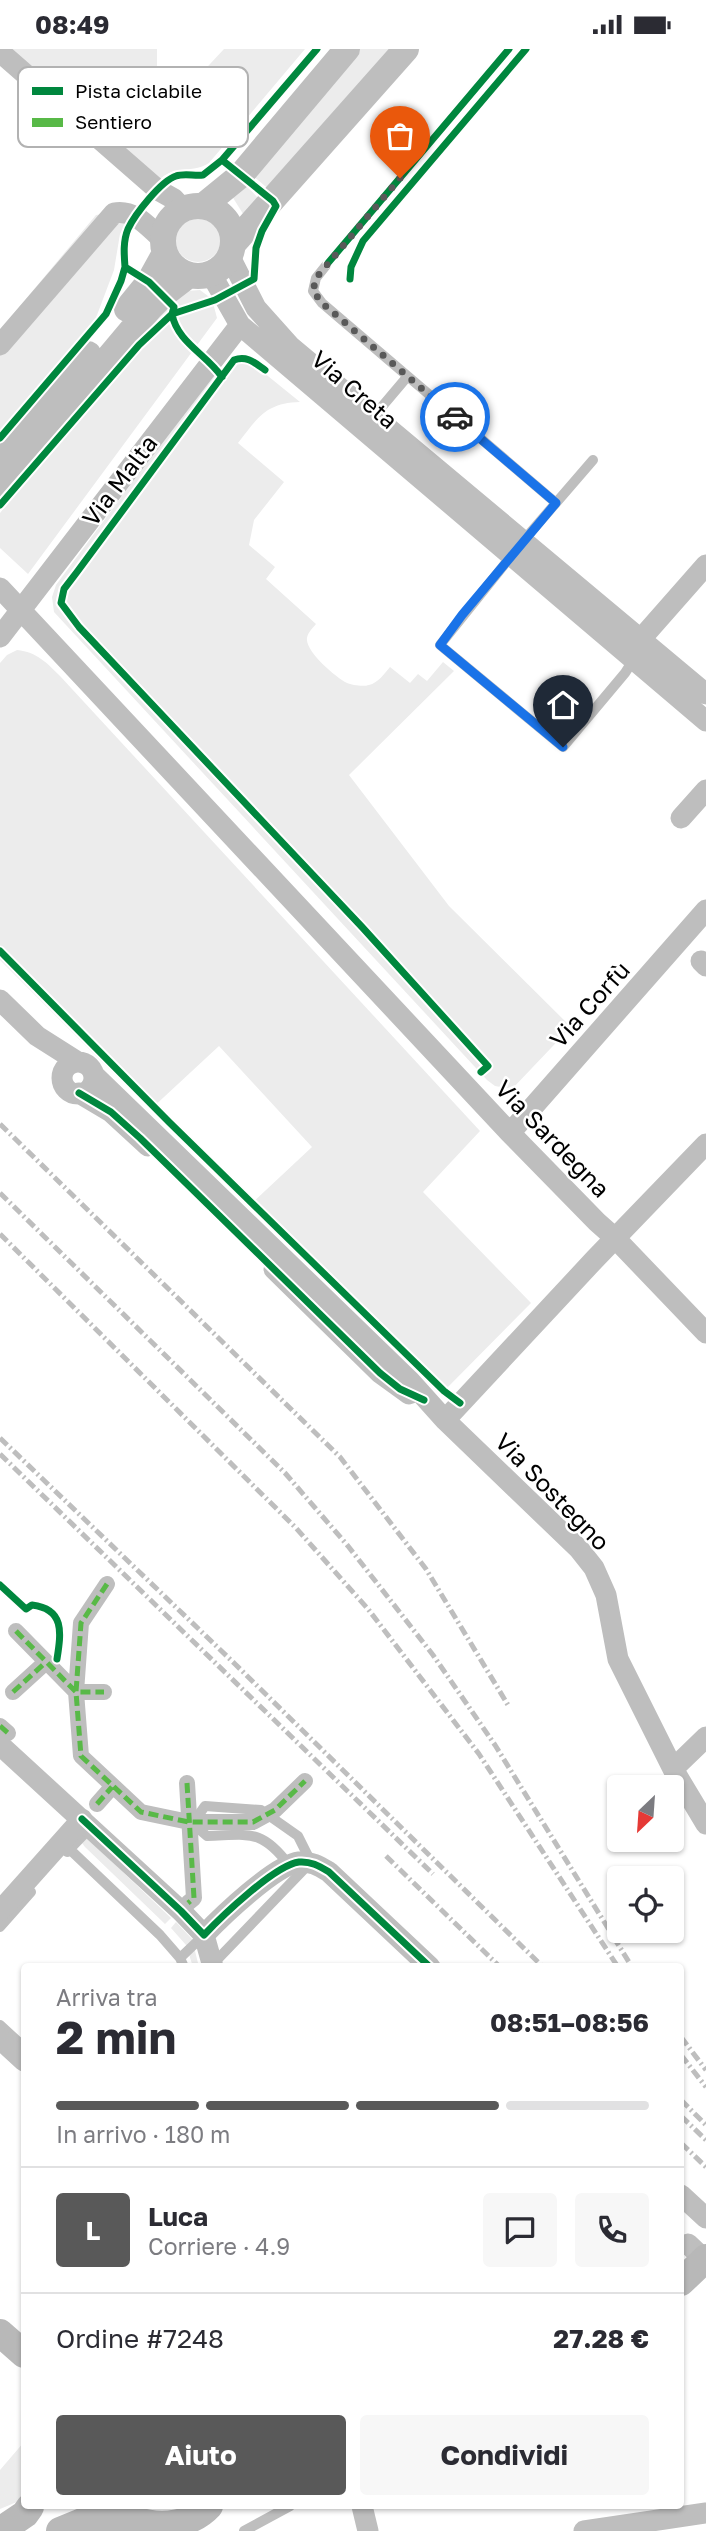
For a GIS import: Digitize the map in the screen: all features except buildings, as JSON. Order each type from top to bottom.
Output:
[{"type":"main road","points":[[684,2277],[699,2253]]},
{"type":"main road","points":[[0,2333],[21,2351]]},
{"type":"main road","points":[[0,2519],[21,2508]]},
{"type":"main road","points":[[0,2531],[30,2509]]},
{"type":"main road","points":[[60,2531],[87,2520],[138,2521],[172,2528],[197,2522]]},
{"type":"street","points":[[2,475],[149,282],[164,246],[166,227],[173,217],[193,208],[241,175],[347,49]]},
{"type":"street","points":[[2,475],[163,295],[216,262],[406,49]]},
{"type":"street","points":[[0,52],[18,68]]},
{"type":"street","points":[[109,147],[158,190],[193,208],[213,209],[228,223],[216,262]]},
{"type":"street","points":[[0,345],[114,213],[122,211],[136,215],[164,246],[170,263],[179,271],[216,262]]},
{"type":"street","name":"Via Creta","points":[[216,262],[240,325],[518,548],[637,649],[706,721]]},
{"type":"street","name":"Via Creta","points":[[216,262],[290,346],[374,416],[518,548]]},
{"type":"street","name":"Via Malta","points":[[0,637],[240,325]]},
{"type":"street","points":[[637,649],[706,565]]},
{"type":"street","name":"Via Sardegna","points":[[0,587],[510,1133],[706,1333]]},
{"type":"street","name":"Via Creta","points":[[637,649],[706,694]]},
{"type":"street","points":[[681,818],[706,790]]},
{"type":"street","name":"Via Corfù","points":[[510,1133],[706,910]]},
{"type":"street","name":"Via Sostegno","points":[[0,1000],[410,1381],[444,1420],[579,1549],[594,1568],[606,1595],[618,1659],[673,1769],[706,1823]]},
{"type":"street","name":"Via Sostegno","points":[[78,1070],[66,1088],[111,1112],[380,1373],[400,1389],[424,1400]]},
{"type":"street","points":[[444,1420],[706,1144]]},
{"type":"street","points":[[107,1584],[81,1623],[76,1692],[80,1756],[141,1812],[194,1822],[253,1822],[275,1810],[304,1780]]},
{"type":"street","points":[[16,1631],[76,1692],[104,1692]]},
{"type":"street","points":[[13,1692],[46,1662]]},
{"type":"street","points":[[3,1735],[87,1823],[204,1935],[212,1963]]},
{"type":"street","points":[[673,1769],[706,1737]]},
{"type":"street","points":[[187,1783],[194,1822],[194,1898],[188,1903]]},
{"type":"street","points":[[97,1804],[112,1787]]},
{"type":"street","points":[[0,1911],[67,1851],[87,1823]]},
{"type":"street","points":[[204,1935],[230,1909],[289,1865],[311,1862],[329,1872],[348,1888],[426,1963]]},
{"type":"street","points":[[0,2039],[21,2058]]},
{"type":"street","points":[[684,2198],[706,2218]]},
{"type":"street","points":[[363,2509],[368,2531]]},
{"type":"street","points":[[584,2531],[706,2513]]},
{"type":"lane","name":"Via Creta","points":[[509,49],[328,263],[316,278],[313,291],[322,303],[556,503]]},
{"type":"lane","name":"Via Creta","points":[[374,416],[407,377]]},
{"type":"lane","points":[[593,460],[440,645],[563,747],[612,689],[637,649]]},
{"type":"lane","points":[[216,1963],[311,1862],[298,1836],[267,1815]]},
{"type":"lane","points":[[194,1822],[207,1836],[256,1835],[276,1848],[289,1865]]},
{"type":"lane","points":[[0,1927],[67,1851],[160,1935],[182,1963],[204,1935]]},
{"type":"lane","points":[[0,2025],[21,2044]]},
{"type":"lane","points":[[244,2531],[284,2509]]},
{"type":"shaded area","points":[[7,49],[157,49],[157,67],[28,67]]},
{"type":"shaded area","points":[[224,49],[305,49],[248,117],[248,67],[207,67]]},
{"type":"shaded area","points":[[360,49],[393,49],[272,192],[253,176]]},
{"type":"shaded area","points":[[119,147],[222,147],[209,163],[171,172],[158,181]]},
{"type":"shaded area","points":[[242,181],[259,199],[245,217],[230,193]]},
{"type":"shaded area","points":[[110,213],[128,219],[120,234],[114,270],[94,323],[0,432],[0,330],[96,215]]},
{"type":"shaded area","points":[[198,216],[214,223],[221,239],[214,255],[198,262],[182,255],[175,239],[182,223]]},
{"type":"shaded area","points":[[200,290],[212,299],[217,318],[28,574],[0,548],[0,513],[163,312],[187,291]]},
{"type":"shaded area","points":[[238,362],[253,364],[300,402],[270,409],[257,419],[238,443],[284,482],[254,520],[249,545],[275,567],[266,579],[316,624],[307,638],[311,650],[335,675],[347,683],[358,685],[367,686],[375,682],[390,667],[410,683],[418,674],[427,681],[443,662],[454,671],[349,775],[449,906],[571,1027],[512,1089],[495,1086],[487,1080],[54,612],[52,597],[56,585],[213,374],[222,381]]},
{"type":"shaded area","points":[[17,650],[36,656],[60,676],[480,1131],[423,1192],[531,1303],[444,1391],[252,1203],[312,1147],[219,1046],[150,1110],[0,960],[0,663],[7,655]]},
{"type":"shaded area","points":[[86,1837],[171,1918],[165,1924],[85,1847],[82,1843]]},
{"type":"shaded area","points":[[176,1922],[192,1939],[198,1963],[192,1963],[186,1945],[171,1928]]},
{"type":"shaded area","points":[[21,2446],[21,2500],[0,2509],[0,2470]]},
{"type":"railway","points":[[0,1124],[340,1457],[426,1569],[508,1705]]},
{"type":"railway","points":[[0,1193],[285,1473],[348,1546],[433,1655],[495,1745],[630,1963]]},
{"type":"railway","points":[[0,1234],[296,1528],[368,1609],[479,1754],[615,1963]]},
{"type":"railway","points":[[0,1438],[539,1963]]},
{"type":"railway","points":[[0,1454],[433,1874]]},
{"type":"railway","points":[[386,1856],[496,1963]]},
{"type":"railway","points":[[684,2041],[706,2070]]},
{"type":"railway","points":[[684,2059],[706,2087]]},
{"type":"railway","points":[[684,2103],[706,2125]]},
{"type":"railway","points":[[684,2119],[706,2140]]},
{"type":"railway","points":[[684,2146],[706,2167]]},
{"type":"marked path","points":[[107,1584],[81,1623],[76,1692],[81,1756],[141,1812],[189,1822],[253,1822],[275,1810],[305,1781]]},
{"type":"marked path","points":[[16,1631],[76,1692],[104,1692]]},
{"type":"marked path","points":[[13,1692],[46,1662]]},
{"type":"marked path","points":[[0,1726],[8,1733]]},
{"type":"marked path","points":[[187,1783],[194,1898],[188,1903]]},
{"type":"marked path","points":[[97,1804],[112,1787]]},
{"type":"cycle path","points":[[248,130],[317,49]]},
{"type":"cycle path","points":[[328,263],[509,49]]},
{"type":"cycle path","points":[[350,279],[351,267],[363,241],[526,49]]},
{"type":"cycle path","points":[[222,160],[233,147]]},
{"type":"cycle path","points":[[0,505],[139,345],[172,314],[174,307],[149,282],[125,267],[126,234],[131,223],[149,199],[170,179],[182,175],[203,175],[222,160],[276,206],[256,248],[254,279],[215,300],[172,314],[186,340],[222,377]]},
{"type":"cycle path","points":[[0,438],[106,314],[125,267]]},
{"type":"cycle path","points":[[265,370],[247,359],[234,360],[64,589],[61,603],[79,627],[362,927],[488,1066],[481,1072]]},
{"type":"cycle path","points":[[0,951],[169,1122],[444,1391],[460,1403]]},
{"type":"cycle path","points":[[79,1093],[111,1112],[140,1138],[380,1373],[400,1389],[424,1400]]},
{"type":"cycle path","points":[[0,1585],[26,1609],[32,1605],[43,1607],[55,1617],[60,1632],[57,1659]]},
{"type":"cycle path","points":[[82,1819],[204,1935],[276,1872],[289,1865],[307,1862],[329,1872],[426,1963]]},
{"type":"way so far","points":[[400,178],[316,278],[313,291],[322,303],[455,417]]},
{"type":"route","points":[[455,417],[556,503],[501,567],[440,645],[563,747]]}]
